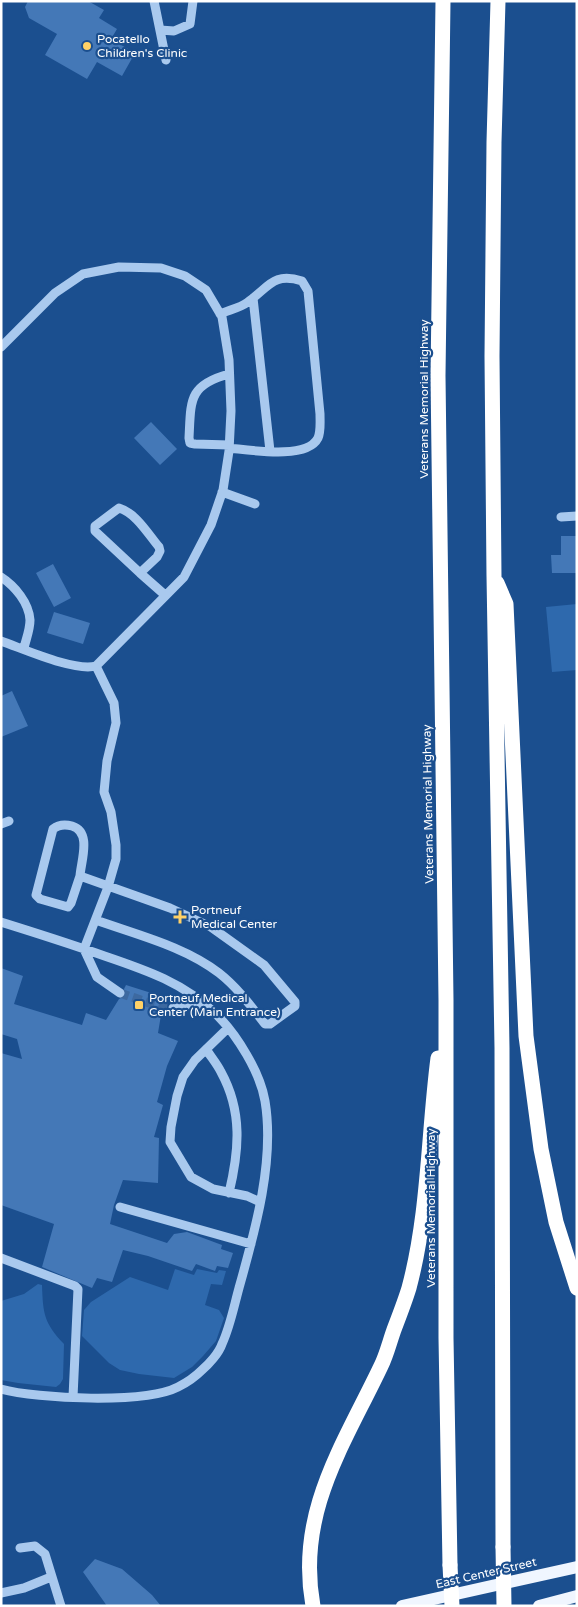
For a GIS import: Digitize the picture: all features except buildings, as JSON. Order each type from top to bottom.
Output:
[{"type":"highway","name":"Veterans Memorial Highway","points":[[443,1],[438,386],[446,1000],[446,1338],[452,1606]]},
{"type":"highway","points":[[498,1],[494,142],[492,356],[502,1058],[504,1606]]},
{"type":"highway","points":[[494,576],[506,604],[526,1036],[542,1158],[556,1222],[577,1288]]},
{"type":"highway","points":[[313,1606],[309,1566],[311,1538],[320,1498],[328,1473],[382,1364],[409,1288],[422,1223],[429,1158],[433,1092],[446,1000]]},
{"type":"main road","name":"East Center Street","points":[[402,1606],[577,1567]]},
{"type":"main road","points":[[539,1606],[577,1596]]},
{"type":"street","points":[[154,1],[166,60]]},
{"type":"street","points":[[160,30],[174,31],[190,24],[193,1]]},
{"type":"street","points":[[1,347],[55,293],[83,274],[119,267],[160,268],[185,276],[206,290],[220,314],[228,360],[231,411],[229,447],[222,492],[211,525],[184,576],[96,666],[88,669],[55,660],[1,641]]},
{"type":"street","points":[[220,314],[241,306],[268,284],[281,278],[290,277],[302,281],[308,291],[320,428],[318,438],[310,447],[297,451],[270,451],[190,442],[191,404],[194,395],[212,379],[229,374]]},
{"type":"street","points":[[253,298],[270,451]]},
{"type":"street","points":[[222,492],[255,504]]},
{"type":"street","points":[[140,573],[157,557],[160,551],[159,547],[126,510],[119,508],[101,520],[95,526],[95,531],[140,573],[165,595]]},
{"type":"street","points":[[561,517],[577,516]]},
{"type":"street","points":[[1,577],[17,591],[28,610],[29,626],[24,648]]},
{"type":"street","points":[[96,666],[114,703],[116,723],[107,761],[104,792],[111,812],[116,859],[108,887],[84,949],[97,978],[120,992]]},
{"type":"street","points":[[66,824],[75,827],[81,832],[84,839],[80,876],[68,907],[40,899],[36,895],[53,830],[57,826],[66,824]]},
{"type":"street","points":[[80,876],[170,908],[212,926],[264,965],[295,1002],[294,1006],[270,1024],[265,1024],[239,990],[218,972],[193,956],[96,920]]},
{"type":"street","points":[[1,922],[145,969],[172,981],[207,1005],[228,1028],[250,1058],[264,1098],[268,1134],[260,1202],[251,1244],[222,1346],[202,1370],[177,1388],[148,1395],[54,1397],[1,1389]]},
{"type":"street","points":[[173,1008],[207,1005]]},
{"type":"street","points":[[228,1028],[195,1060],[183,1077],[172,1119],[170,1142],[191,1177],[213,1189],[247,1196],[260,1202]]},
{"type":"street","points":[[206,1049],[222,1072],[234,1106],[238,1128],[237,1149],[229,1193]]},
{"type":"street","points":[[120,1207],[251,1244]]},
{"type":"street","points":[[1,1258],[75,1286],[78,1289],[74,1397]]},
{"type":"street","points":[[20,1548],[35,1546],[45,1554],[60,1606]]},
{"type":"street","points":[[1,1593],[24,1588],[51,1577]]},
{"type":"shaded area","points":[[577,604],[577,670],[552,672],[546,607]]},
{"type":"shaded area","points":[[175,1269],[194,1275],[197,1269],[217,1273],[219,1270],[226,1271],[222,1285],[211,1284],[205,1305],[219,1310],[224,1318],[216,1341],[192,1367],[174,1378],[120,1370],[109,1363],[82,1336],[84,1310],[91,1302],[130,1277],[168,1290]]},
{"type":"shaded area","points":[[38,1284],[42,1285],[46,1318],[52,1330],[64,1344],[63,1379],[56,1387],[1,1380],[1,1301],[24,1294]]},
{"type":"tunnel","points":[[120,993],[161,1007],[173,1008]]},
{"type":"place","name":"Pocatello Children's Clinic","points":[[87,46]]},
{"type":"place","name":"Portneuf Medical Center","points":[[180,917]]},
{"type":"place","name":"Portneuf Medical Center (Main Entrance)","points":[[139,1005]]}]
